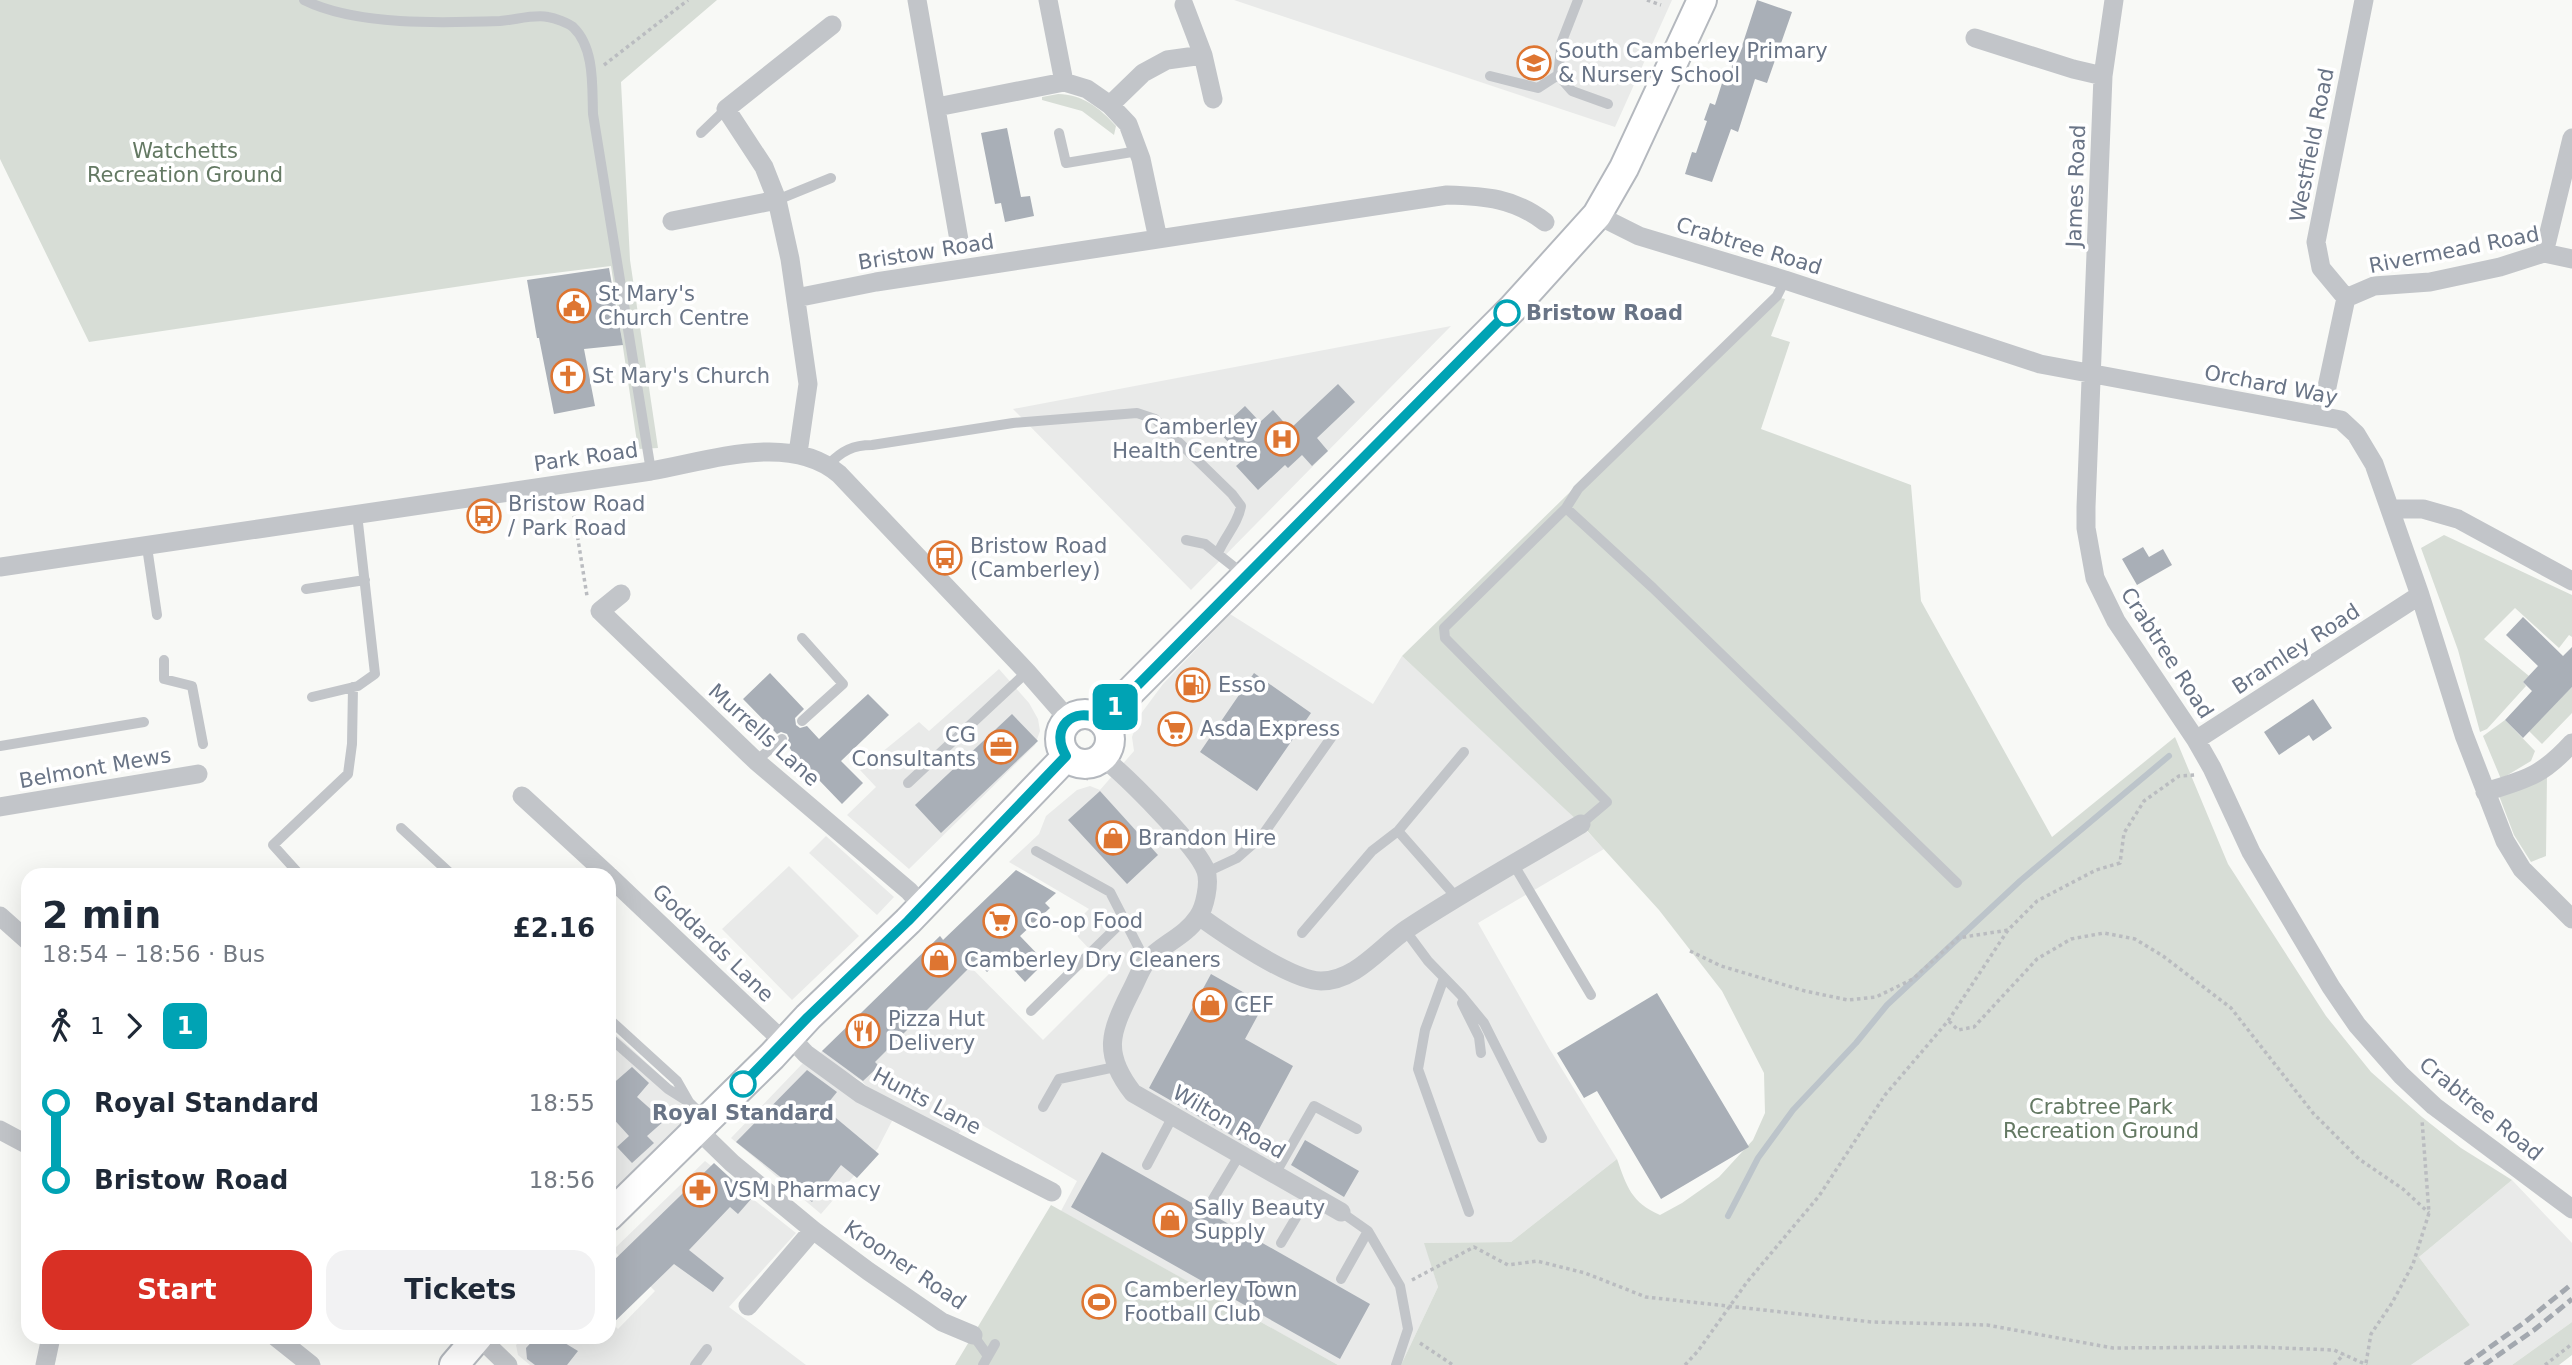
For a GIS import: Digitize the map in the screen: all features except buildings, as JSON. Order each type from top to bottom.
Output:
[{"type":"main road","points":[[1101,720],[1513,308],[1597,215],[1625,168],[1702,0]]},
{"type":"main road","points":[[1083,714],[1091,714],[1101,720],[1110,735],[1110,744],[1102,757],[1092,763],[1083,764],[1066,756],[1060,740],[1061,731],[1069,720],[1083,714]]},
{"type":"main road","points":[[616,1208],[697,1117],[788,1040],[1066,756]]},
{"type":"main road","points":[[454,1365],[473,1344]]},
{"type":"street","points":[[917,0],[960,240]]},
{"type":"street","points":[[1048,0],[1063,82]]},
{"type":"street","name":"James Road","points":[[2092,375],[2103,76],[2114,0]]},
{"type":"street","name":"Westfield Road","points":[[2346,298],[2321,268],[2316,242],[2364,0]]},
{"type":"street","points":[[1184,5],[1203,55],[1213,99]]},
{"type":"street","points":[[798,453],[808,384],[790,259],[777,200],[764,167],[726,109],[832,25]]},
{"type":"street","points":[[1975,38],[2103,76]]},
{"type":"street","points":[[1110,106],[1143,73],[1167,60],[1203,55]]},
{"type":"street","points":[[937,107],[1063,82],[1087,89],[1128,124],[1138,151],[1158,239]]},
{"type":"street","points":[[2544,253],[2572,138]]},
{"type":"street","name":"Bristow Road","points":[[796,298],[876,282],[1447,195],[1502,199],[1530,210],[1545,222]]},
{"type":"street","points":[[672,221],[777,200]]},
{"type":"street","name":"Crabtree Road","points":[[1597,215],[1639,236],[1784,280],[2040,364],[2092,375],[2086,528],[2095,578],[2116,621],[2196,740],[2251,852],[2357,1026],[2401,1075],[2434,1106],[2572,1209]]},
{"type":"street","name":"Rivermead Road","points":[[2346,298],[2374,286],[2442,279],[2500,267],[2544,253],[2572,259]]},
{"type":"street","points":[[2321,415],[2346,298]]},
{"type":"street","name":"Orchard Way","points":[[2092,375],[2321,415],[2341,420],[2356,434],[2374,464],[2485,792],[2505,841],[2522,869],[2572,919]]},
{"type":"street","name":"Park Road","points":[[0,567],[357,514],[650,462],[783,450],[829,464],[1027,672],[1069,720]]},
{"type":"street","points":[[2390,509],[2423,509],[2458,519],[2572,581]]},
{"type":"street","points":[[600,611],[621,594]]},
{"type":"street","name":"Bramley Road","points":[[2196,740],[2420,595]]},
{"type":"street","name":"Murrells Lane","points":[[600,611],[756,761],[909,891],[922,906]]},
{"type":"street","points":[[2485,792],[2523,781],[2552,765],[2572,743]]},
{"type":"street","points":[[1102,757],[1121,771],[1193,850],[1207,872],[1207,892],[1199,916],[1184,933],[1146,962],[1115,1023],[1112,1056],[1115,1067]]},
{"type":"street","name":"Belmont Mews","points":[[0,807],[198,774]]},
{"type":"street","name":"Goddards Lane","points":[[522,796],[599,868]]},
{"type":"street","points":[[1199,916],[1224,935],[1305,980],[1339,978],[1359,967],[1405,930],[1581,824]]},
{"type":"street","name":"Goddards Lane","points":[[616,883],[788,1040]]},
{"type":"street","points":[[0,916],[21,935]]},
{"type":"street","name":"Hunts Lane","points":[[788,1040],[861,1094],[1052,1192]]},
{"type":"street","name":"Wilton Road","points":[[1115,1067],[1133,1093],[1341,1212]]},
{"type":"street","name":"Krooner Road","points":[[697,1117],[732,1163],[813,1230],[942,1322],[973,1335]]},
{"type":"street","points":[[0,1130],[21,1141]]},
{"type":"street","name":"Krooner Road","points":[[748,1306],[813,1230]]},
{"type":"street","points":[[45,1365],[50,1344]]},
{"type":"street","points":[[285,1344],[311,1365]]},
{"type":"street","points":[[486,1344],[508,1365]]},
{"type":"lane","points":[[304,0],[317,7],[372,19],[490,21],[547,16],[573,26],[587,49],[592,74],[593,114],[650,462]]},
{"type":"lane","points":[[1578,0],[1562,41],[1558,75],[1572,90],[1608,104]]},
{"type":"lane","points":[[1490,76],[1538,88],[1558,75]]},
{"type":"lane","points":[[701,133],[726,109]]},
{"type":"lane","points":[[1059,133],[1066,163],[1138,151]]},
{"type":"lane","points":[[777,200],[831,178]]},
{"type":"lane","points":[[1581,824],[1607,802],[1446,638],[1444,628],[1566,508],[1578,489],[1777,296],[1784,280]]},
{"type":"lane","points":[[829,464],[842,451],[860,445],[1013,423],[1138,413],[1155,419],[1241,506],[1239,517],[1225,536],[1218,553]]},
{"type":"lane","points":[[1566,508],[1653,588],[1957,883]]},
{"type":"lane","points":[[312,697],[353,687],[376,674],[357,514]]},
{"type":"lane","points":[[1186,540],[1206,544],[1246,577]]},
{"type":"lane","points":[[147,547],[156,615]]},
{"type":"lane","points":[[306,589],[365,580]]},
{"type":"lane","points":[[802,638],[844,684],[802,721]]},
{"type":"lane","points":[[164,660],[164,679],[192,686],[203,744]]},
{"type":"lane","points":[[908,783],[1027,672]]},
{"type":"lane","points":[[294,868],[273,845],[348,774],[352,744],[353,687]]},
{"type":"lane","points":[[0,746],[144,722]]},
{"type":"lane","points":[[1207,872],[1237,858],[1262,836],[1333,735]]},
{"type":"lane","points":[[756,761],[782,739]]},
{"type":"lane","points":[[1302,933],[1372,851],[1398,831],[1464,752]]},
{"type":"lane","points":[[401,828],[444,868]]},
{"type":"lane","points":[[1398,831],[1458,899]]},
{"type":"lane","points":[[1036,851],[1110,892],[1146,962]]},
{"type":"lane","points":[[1514,865],[1591,995]]},
{"type":"lane","points":[[1031,1011],[1124,920]]},
{"type":"lane","points":[[1405,930],[1428,961],[1483,1023],[1542,1138]]},
{"type":"lane","points":[[1444,978],[1426,1030],[1418,1069],[1469,1212]]},
{"type":"lane","points":[[1455,990],[1479,1037],[1481,1053]]},
{"type":"lane","points":[[616,1024],[677,1081],[697,1117]]},
{"type":"lane","points":[[616,1043],[697,1117]]},
{"type":"lane","points":[[1043,1107],[1059,1079],[1115,1067]]},
{"type":"lane","points":[[1275,1174],[1314,1105],[1357,1129]]},
{"type":"lane","points":[[1147,1165],[1173,1116]]},
{"type":"lane","points":[[1210,1204],[1240,1154]]},
{"type":"lane","points":[[1282,1243],[1310,1194]]},
{"type":"lane","name":"Wilton Road","points":[[1341,1212],[1368,1231],[1400,1286],[1408,1329],[1397,1362]]},
{"type":"lane","points":[[1340,1279],[1368,1231]]},
{"type":"lane","points":[[973,1335],[986,1361]]},
{"type":"lane","points":[[986,1361],[995,1345]]},
{"type":"lane","points":[[695,1365],[707,1349]]},
{"type":"path","points":[[592,74],[688,0]]},
{"type":"path","points":[[1647,0],[1661,5]]},
{"type":"path","points":[[572,502],[588,601],[600,611]]},
{"type":"path","points":[[1685,1365],[1747,1282],[1819,1195],[1885,1095],[1948,1021],[2008,930],[2037,901],[2096,870],[2120,863],[2124,833],[2144,801],[2179,776],[2192,776],[2212,768]]},
{"type":"path","points":[[1690,951],[1721,966],[1805,992],[1848,1000],[1876,997],[1913,979],[1958,938],[2008,930]]},
{"type":"path","points":[[1948,1021],[1958,1030],[1974,1027],[2037,959],[2071,939],[2104,933],[2135,939],[2231,1008],[2313,1113],[2359,1159],[2403,1189],[2429,1213]]},
{"type":"path","points":[[1400,1286],[1474,1247],[1508,1265],[1537,1261],[1585,1273],[1646,1297],[1872,1322],[1987,1325],[2113,1348],[2256,1347],[2333,1350],[2367,1364],[2371,1334],[2413,1264],[2429,1213],[2422,1118],[2434,1106]]},
{"type":"path","points":[[1408,1329],[1424,1347],[1453,1365]]},
{"type":"path","points":[[2545,1365],[2572,1344]]},
{"type":"path","points":[[2334,1365],[2344,1354]]},
{"type":"shaded area","name":"South Camberley Primary & Nursery School","points":[[1234,0],[1672,0],[1615,127]]},
{"type":"shaded area","points":[[1451,326],[1191,590],[1013,409]]},
{"type":"shaded area","points":[[1230,614],[1373,704],[1402,656],[1562,805],[1604,849],[1478,923],[1549,1048],[1617,1159],[1511,1242],[1425,1243],[1438,1287],[1401,1365],[1338,1365],[1061,1211],[1077,1181],[970,1118],[957,1136],[870,1090],[862,1081],[817,1056],[940,936],[1043,1040],[1111,972],[1078,937],[1075,923],[1089,909],[1009,862],[1039,834],[1046,816],[1077,790],[1090,786],[1100,790],[1134,751],[1132,737],[1140,715],[1163,684]]},
{"type":"shaded area","points":[[999,669],[1029,703],[1038,719],[1040,731],[1035,745],[909,869],[847,815],[876,787],[860,770],[919,722],[929,731]]},
{"type":"shaded area","points":[[826,836],[894,897],[877,915],[809,853]]},
{"type":"shaded area","points":[[789,866],[859,936],[792,1000],[722,929]]},
{"type":"shaded area","points":[[616,1034],[662,1077],[696,1114],[616,1190]]},
{"type":"shaded area","points":[[803,1063],[893,1119],[878,1148],[821,1214],[731,1138]]},
{"type":"shaded area","points":[[705,1161],[796,1233],[729,1307],[806,1365],[530,1365],[518,1355],[517,1344],[616,1344],[616,1327],[618,1329],[655,1291],[616,1253],[616,1247]]},
{"type":"shaded area","points":[[2512,1180],[2572,1243],[2572,1322],[2512,1365],[2411,1365],[2470,1325],[2419,1257]]},
{"type":"green space","name":"Watchetts Recreation Ground","points":[[0,0],[717,0],[621,82],[630,260],[658,448],[638,449],[611,266],[89,342],[0,159]]},
{"type":"green space","points":[[1058,94],[1083,99],[1104,113],[1116,126],[1114,135],[1082,111],[1042,100],[1042,97]]},
{"type":"green space","name":"Crabtree Park Recreation Ground","points":[[1771,296],[1785,299],[1771,336],[1790,342],[1761,429],[1911,485],[1921,601],[2052,837],[2175,737],[2228,864],[2326,1016],[2371,1072],[2422,1117],[2461,1148],[2512,1180],[2419,1257],[2470,1325],[2411,1365],[1401,1365],[1438,1287],[1424,1243],[1511,1242],[1617,1159],[1631,1193],[1642,1205],[1660,1215],[1719,1177],[1753,1140],[1765,1113],[1764,1073],[1722,991],[1659,910],[1581,824],[1402,656]]},
{"type":"green space","points":[[2444,535],[2572,595],[2572,637],[2569,635],[2559,648],[2515,608],[2484,639],[2529,676],[2523,682],[2526,686],[2487,729],[2480,732],[2458,650],[2421,548]]},
{"type":"green space","points":[[2572,687],[2572,713],[2542,744],[2529,731]]},
{"type":"green space","points":[[2505,720],[2535,751],[2531,761],[2501,779],[2483,736]]},
{"type":"green space","points":[[2547,774],[2546,856],[2531,862],[2514,835],[2498,793]]},
{"type":"green space","points":[[1051,1205],[1338,1365],[955,1365]]},
{"type":"green space","points":[[2572,1322],[2572,1355],[2559,1365],[2512,1365]]},
{"type":"waterway","points":[[1728,1216],[1758,1158],[1793,1110],[1856,1043],[1887,1005],[2020,881],[2169,756]]},
{"type":"railway","points":[[2465,1365],[2572,1284]]},
{"type":"railway","points":[[2484,1365],[2572,1299]]},
{"type":"bus line","name":"1","points":[[743,1084],[908,921],[1066,756],[1060,740],[1065,723],[1074,716],[1083,714],[1091,714],[1101,720],[1126,697],[1507,313]]},
{"type":"place","name":"South Camberley Primary & Nursery School","points":[[1534,63]]},
{"type":"place","name":"St Mary's Church Centre","points":[[574,306]]},
{"type":"place","name":"Bristow Road","points":[[1507,313]]},
{"type":"place","name":"St Mary's Church","points":[[568,376]]},
{"type":"place","name":"Camberley Health Centre","points":[[1282,439]]},
{"type":"place","name":"Bristow Road / Park Road","points":[[484,516]]},
{"type":"place","name":"Bristow Road (Camberley)","points":[[945,558]]},
{"type":"place","name":"Esso","points":[[1193,685]]},
{"type":"place","name":"Asda Express","points":[[1175,729]]},
{"type":"place","name":"CG Consultants","points":[[1001,747]]},
{"type":"place","name":"Brandon Hire","points":[[1113,838]]},
{"type":"place","name":"Co-op Food","points":[[1000,921]]},
{"type":"place","name":"Camberley Dry Cleaners","points":[[939,960]]},
{"type":"place","name":"CEF","points":[[1210,1005]]},
{"type":"place","name":"Pizza Hut Delivery","points":[[863,1031]]},
{"type":"place","name":"Royal Standard","points":[[743,1084]]},
{"type":"place","name":"VSM Pharmacy","points":[[700,1190]]},
{"type":"place","name":"Sally Beauty Supply","points":[[1170,1220]]},
{"type":"place","name":"Camberley Town Football Club","points":[[1099,1302]]}]
